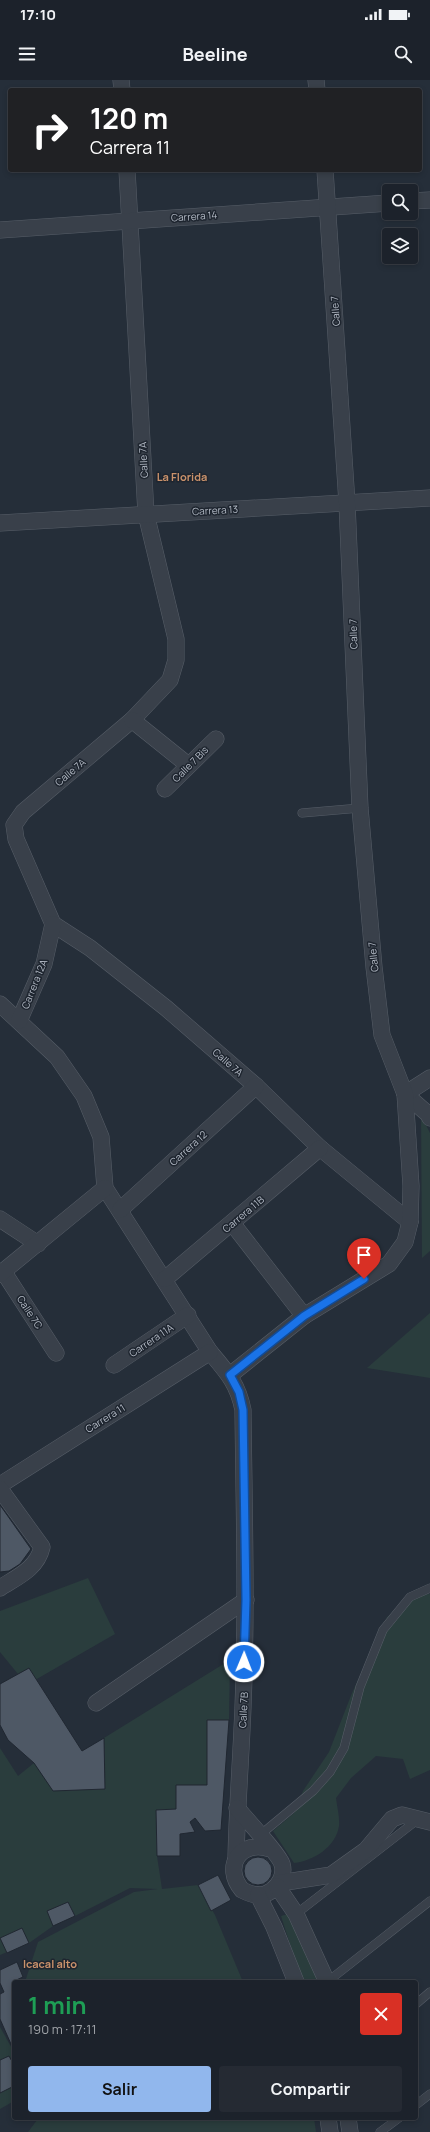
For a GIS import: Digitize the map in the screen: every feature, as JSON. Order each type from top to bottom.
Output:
[{"type":"street","name":"Calle 7A","points":[[127,172],[146,514],[176,639],[176,660],[170,680],[132,720],[23,812],[14,825],[16,839],[53,924],[90,948],[166,1008],[256,1086],[320,1148],[410,1222]]},
{"type":"street","name":"Calle 7","points":[[324,172],[328,207],[347,503],[360,808],[374,967],[382,1035],[405,1094]]},
{"type":"street","points":[[418,201],[430,200]]},
{"type":"street","name":"Carrera 14","points":[[0,230],[382,203]]},
{"type":"street","name":"Carrera 13","points":[[0,523],[430,498]]},
{"type":"street","points":[[132,720],[188,765]]},
{"type":"street","name":"Calle 7 Bis","points":[[165,789],[216,739]]},
{"type":"street","name":"Carrera 12A","points":[[19,1021],[44,964],[53,924]]},
{"type":"street","points":[[0,1004],[57,1057],[84,1096],[101,1137],[106,1188],[2,1273]]},
{"type":"street","points":[[405,1094],[430,1078]]},
{"type":"street","name":"Carrera 12","points":[[120,1210],[256,1086]]},
{"type":"street","points":[[405,1094],[428,1114],[430,1118]]},
{"type":"street","points":[[230,1375],[304,1316],[389,1264],[405,1242],[410,1222],[411,1186],[405,1094]]},
{"type":"street","name":"Carrera 11B","points":[[165,1279],[320,1148]]},
{"type":"street","name":"Calle 7B","points":[[106,1188],[188,1315],[210,1352],[230,1375],[239,1392],[243,1410],[246,1600],[243,1708],[236,1808],[236,1858]]},
{"type":"street","points":[[0,1219],[38,1244]]},
{"type":"street","points":[[232,1223],[304,1316]]},
{"type":"street","name":"Calle 7C","points":[[2,1273],[56,1353]]},
{"type":"street","name":"Carrera 11A","points":[[114,1365],[188,1315]]},
{"type":"street","name":"Carrera 11","points":[[0,1485],[210,1352]]},
{"type":"street","points":[[0,1489],[42,1547],[40,1557],[32,1567],[0,1588]]},
{"type":"street","points":[[96,1703],[246,1600]]},
{"type":"street","points":[[236,1808],[279,1858],[283,1870],[278,1884],[268,1893],[258,1895],[242,1890],[236,1883],[233,1867],[236,1858],[242,1851],[251,1846],[261,1846],[270,1849]]},
{"type":"street","points":[[278,1884],[331,1875],[366,1850],[392,1819],[402,1815],[430,1822]]},
{"type":"street","points":[[278,1884],[296,1914],[326,1980]]},
{"type":"street","points":[[258,1895],[274,1927],[295,1980]]},
{"type":"street","points":[[328,2120],[330,2132]]},
{"type":"street","points":[[348,2120],[350,2132]]},
{"type":"lane","points":[[302,813],[360,808]]},
{"type":"lane","points":[[260,1836],[313,1791],[330,1772],[344,1748],[360,1686],[383,1630],[410,1597],[430,1588]]},
{"type":"lane","points":[[296,1914],[412,1824]]},
{"type":"lane","points":[[330,1980],[430,1901]]},
{"type":"lane","points":[[418,2002],[430,1992]]},
{"type":"lane","points":[[418,2103],[430,2094]]},
{"type":"lane","points":[[380,2132],[396,2120]]},
{"type":"shaded area","points":[[421,1115],[430,1133],[430,1251],[422,1258]]},
{"type":"shaded area","points":[[430,1313],[430,1378],[367,1368]]},
{"type":"shaded area","points":[[88,1578],[115,1634],[35,1680],[29,1668],[18,1674],[0,1652],[0,1611]]},
{"type":"shaded area","points":[[430,1594],[430,1770],[410,1779],[403,1759],[376,1756],[351,1778],[336,1798],[339,1826],[337,1834],[333,1840],[316,1856],[294,1863],[273,1831],[294,1813],[303,1791],[329,1752],[352,1693],[387,1617],[416,1595]]},
{"type":"shaded area","points":[[230,1660],[229,1720],[207,1721],[207,1785],[176,1785],[176,1809],[156,1810],[157,1856],[162,1889],[198,1885],[215,1915],[242,1980],[26,1980],[38,1942],[134,1892],[158,1889],[130,1888],[75,1916],[68,1902],[47,1911],[53,1926],[29,1943],[0,1955],[0,1748],[18,1776],[34,1763],[53,1791],[105,1789],[104,1738]]},
{"type":"shaded area","points":[[291,1913],[318,1980],[301,1980],[281,1916]]},
{"type":"shaded area","points":[[0,2027],[12,2048],[12,2102],[0,2109]]},
{"type":"shaded area","points":[[37,2120],[314,2120],[316,2132],[28,2132]]},
{"type":"building","points":[[0,1505],[31,1549],[20,1564],[9,1571],[0,1572]]},
{"type":"building","points":[[29,1668],[82,1751],[104,1738],[105,1789],[53,1791],[34,1763],[8,1740],[0,1725],[0,1684]]},
{"type":"building","points":[[207,1720],[229,1720],[221,1830],[205,1831],[195,1818],[190,1822],[195,1832],[180,1834],[180,1856],[157,1856],[156,1810],[176,1809],[176,1785],[207,1785]]},
{"type":"building","points":[[258,1857],[264,1858],[268,1861],[271,1865],[271,1877],[268,1881],[264,1884],[258,1885],[252,1884],[248,1881],[245,1877],[244,1871],[245,1865],[248,1861],[252,1858]]},
{"type":"building","points":[[218,1875],[231,1900],[211,1911],[198,1885]]},
{"type":"building","points":[[68,1902],[75,1916],[53,1926],[47,1911]]},
{"type":"building","points":[[22,1928],[29,1943],[7,1953],[0,1938]]},
{"type":"building","points":[[17,1962],[23,1977],[12,1980],[12,2046],[0,2019],[0,1994],[4,1992],[0,1983],[0,1970]]},
{"type":"building","points":[[9,2056],[12,2061],[12,2087],[0,2093],[0,2060]]},
{"type":"district","name":"La Florida","points":[[182,477]]},
{"type":"district","name":"Icacal alto","points":[[50,1964]]},
{"type":"route","points":[[244,1662],[246,1600],[243,1410],[239,1392],[230,1375],[304,1316],[364,1279]]}]
